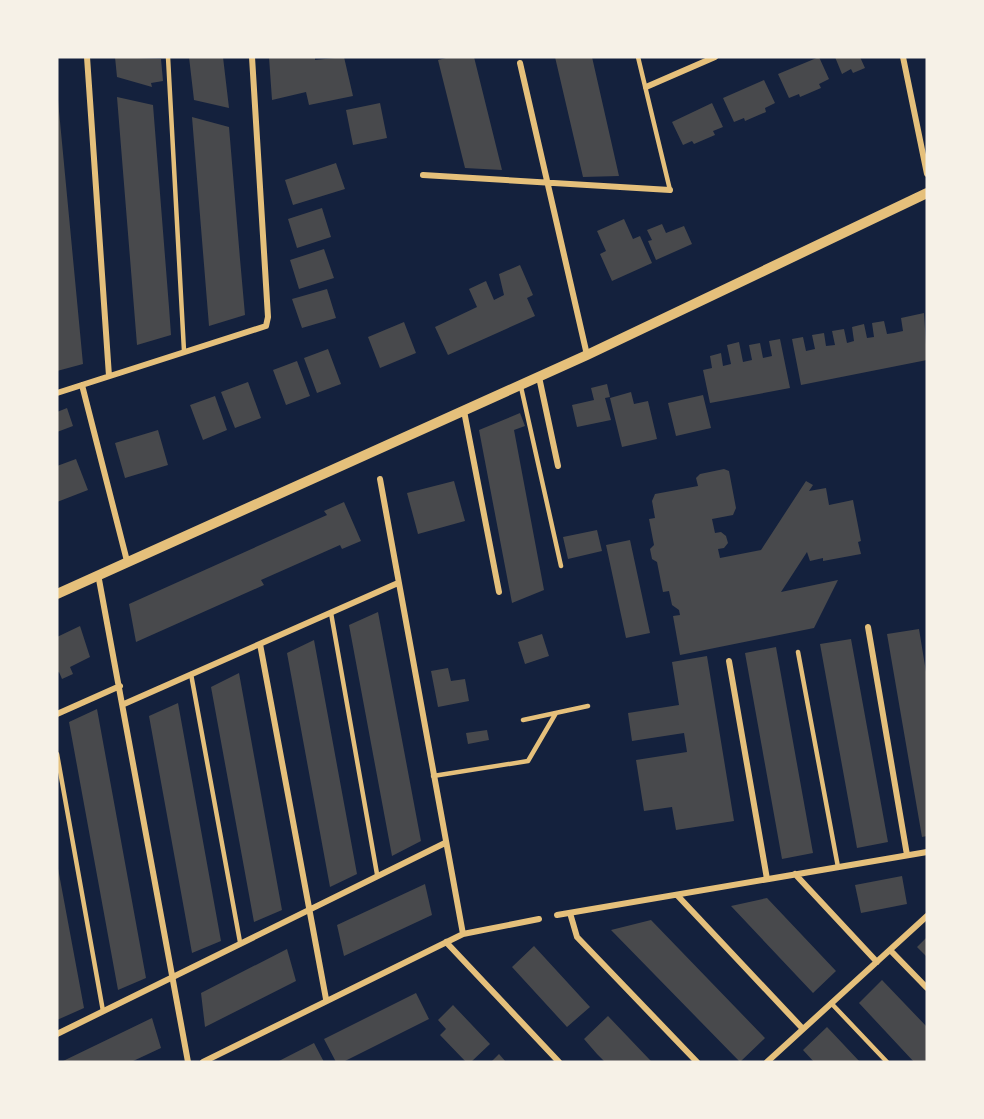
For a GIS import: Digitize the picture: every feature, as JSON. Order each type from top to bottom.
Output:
[{"type":"street","points":[[87,57],[109,376]]},
{"type":"street","points":[[57,393],[266,326],[268,317],[252,57]]},
{"type":"street","points":[[646,87],[715,57]]},
{"type":"street","points":[[903,57],[927,174]]},
{"type":"street","points":[[520,63],[587,355]]},
{"type":"street","points":[[423,175],[670,190]]},
{"type":"street","points":[[57,594],[587,355],[927,193]]},
{"type":"street","points":[[538,377],[558,466]]},
{"type":"street","points":[[82,385],[128,561]]},
{"type":"street","points":[[464,411],[499,592]]},
{"type":"street","points":[[380,479],[463,934]]},
{"type":"street","points":[[98,574],[124,704],[188,1062]]},
{"type":"street","points":[[124,704],[398,583]]},
{"type":"street","points":[[868,627],[907,855]]},
{"type":"street","points":[[260,644],[326,999]]},
{"type":"street","points":[[729,662],[767,879]]},
{"type":"street","points":[[57,714],[120,686]]},
{"type":"street","points":[[57,1034],[377,874],[445,843]]},
{"type":"street","points":[[557,915],[927,852]]},
{"type":"street","points":[[795,874],[877,962]]},
{"type":"street","points":[[677,895],[803,1029]]},
{"type":"street","points":[[570,913],[577,937],[697,1062]]},
{"type":"street","points":[[772,1060],[927,916]]},
{"type":"street","points":[[203,1062],[326,999],[463,934],[538,919]]},
{"type":"street","points":[[446,942],[559,1062]]},
{"type":"street","points":[[890,950],[927,988]]},
{"type":"lane","points":[[168,57],[184,351]]},
{"type":"lane","points":[[638,57],[670,190]]},
{"type":"lane","points":[[520,385],[561,566]]},
{"type":"lane","points":[[331,613],[377,874]]},
{"type":"lane","points":[[798,652],[838,867]]},
{"type":"lane","points":[[191,674],[240,942]]},
{"type":"lane","points":[[523,720],[588,706]]},
{"type":"lane","points":[[433,776],[528,761],[556,713]]},
{"type":"lane","points":[[57,754],[103,1011]]},
{"type":"lane","points":[[831,1003],[887,1062]]},
{"type":"building","points":[[115,57],[161,59],[163,81],[151,83],[152,87],[117,77]]},
{"type":"building","points":[[189,57],[223,57],[229,108],[194,100]]},
{"type":"building","points":[[269,57],[315,57],[315,60],[344,57],[353,96],[309,105],[306,92],[272,100]]},
{"type":"building","points":[[450,57],[474,57],[502,170],[465,168],[438,60]]},
{"type":"building","points":[[555,57],[592,57],[619,176],[583,177]]},
{"type":"building","points":[[819,57],[829,79],[819,84],[821,88],[800,97],[799,94],[789,98],[778,74]]},
{"type":"building","points":[[835,57],[860,57],[865,68],[853,73],[851,69],[842,74]]},
{"type":"building","points":[[764,80],[775,103],[765,108],[766,112],[745,121],[744,118],[734,122],[723,98]]},
{"type":"building","points":[[57,90],[83,364],[57,371]]},
{"type":"building","points":[[117,97],[153,105],[171,335],[137,345]]},
{"type":"building","points":[[380,103],[387,138],[353,145],[346,110]]},
{"type":"building","points":[[712,103],[723,127],[713,131],[715,135],[694,144],[692,141],[683,145],[672,122]]},
{"type":"building","points":[[192,117],[229,127],[245,315],[209,326]]},
{"type":"building","points":[[336,163],[345,189],[293,205],[285,180]]},
{"type":"building","points":[[322,208],[331,237],[297,248],[288,219]]},
{"type":"building","points":[[624,219],[633,239],[640,236],[652,263],[612,281],[600,254],[606,251],[597,231]]},
{"type":"building","points":[[662,224],[666,233],[684,226],[692,244],[656,260],[648,241],[652,240],[647,230]]},
{"type":"building","points":[[324,249],[334,278],[299,289],[290,260]]},
{"type":"building","points":[[520,265],[533,295],[527,298],[535,316],[448,355],[435,327],[477,307],[469,289],[486,281],[494,300],[504,295],[499,274]]},
{"type":"building","points":[[327,289],[336,318],[302,328],[292,299]]},
{"type":"building","points":[[924,313],[927,360],[801,385],[792,339],[803,337],[806,351],[815,349],[812,335],[824,333],[826,346],[835,345],[832,331],[844,329],[847,343],[854,341],[852,327],[864,324],[867,338],[874,337],[872,323],[884,321],[887,334],[894,333],[903,331],[901,318]]},
{"type":"building","points":[[404,322],[416,353],[380,368],[368,337]]},
{"type":"building","points":[[780,339],[790,388],[710,403],[703,370],[712,368],[710,356],[721,353],[723,366],[731,364],[727,345],[739,342],[743,362],[752,360],[749,345],[760,343],[763,358],[772,356],[769,341]]},
{"type":"building","points":[[328,349],[341,384],[317,393],[304,358]]},
{"type":"building","points":[[297,361],[310,396],[286,405],[273,370]]},
{"type":"building","points":[[248,382],[261,418],[235,428],[221,392]]},
{"type":"building","points":[[607,384],[610,397],[605,398],[611,420],[577,427],[572,405],[594,400],[591,388]]},
{"type":"building","points":[[631,392],[634,404],[648,401],[657,439],[622,447],[610,398]]},
{"type":"building","points":[[703,395],[711,428],[676,436],[668,403]]},
{"type":"building","points":[[215,396],[227,430],[203,440],[190,405]]},
{"type":"building","points":[[67,408],[73,426],[57,432],[57,412]]},
{"type":"building","points":[[520,413],[525,426],[514,430],[544,590],[512,603],[479,430]]},
{"type":"building","points":[[158,430],[168,465],[125,478],[115,443]]},
{"type":"building","points":[[76,459],[88,490],[57,502],[57,466]]},
{"type":"building","points":[[724,469],[729,471],[736,508],[733,515],[712,519],[715,533],[721,532],[726,536],[728,543],[724,548],[718,549],[720,558],[761,550],[806,481],[813,485],[809,491],[826,488],[829,505],[853,500],[861,541],[858,542],[861,554],[810,561],[807,552],[781,592],[838,580],[814,628],[680,655],[673,616],[680,615],[679,610],[672,605],[669,591],[663,592],[657,562],[652,559],[650,549],[654,545],[649,519],[655,518],[652,501],[655,494],[698,486],[696,478],[700,474]]},
{"type":"building","points":[[454,481],[465,521],[418,534],[407,493]]},
{"type":"building","points":[[344,502],[361,541],[342,549],[340,545],[261,580],[264,585],[136,642],[129,604],[327,515],[324,511]]},
{"type":"building","points":[[597,530],[602,551],[568,559],[563,537]]},
{"type":"building","points":[[630,540],[650,633],[626,638],[606,545]]},
{"type":"building","points":[[378,612],[421,841],[392,856],[349,625]]},
{"type":"building","points":[[80,626],[90,657],[70,667],[73,674],[62,679],[59,672],[57,673],[57,637]]},
{"type":"building","points":[[919,629],[927,678],[927,836],[922,837],[887,634]]},
{"type":"building","points":[[542,634],[549,656],[525,664],[518,642]]},
{"type":"building","points":[[851,639],[888,842],[857,848],[820,644]]},
{"type":"building","points":[[314,640],[357,874],[330,887],[287,653]]},
{"type":"building","points":[[776,647],[813,853],[782,859],[745,653]]},
{"type":"building","points":[[707,656],[734,821],[676,830],[672,807],[644,811],[636,760],[687,752],[684,733],[632,741],[628,713],[679,705],[672,662]]},
{"type":"building","points":[[448,668],[451,681],[465,679],[469,701],[438,707],[431,671]]},
{"type":"building","points":[[239,673],[282,910],[254,922],[211,687]]},
{"type":"building","points":[[178,703],[221,941],[192,953],[149,716]]},
{"type":"building","points":[[97,709],[146,978],[118,990],[69,722]]},
{"type":"building","points":[[487,730],[489,740],[468,744],[466,733]]},
{"type":"building","points":[[57,863],[84,1008],[57,1020]]},
{"type":"building","points":[[902,876],[907,904],[861,913],[855,885]]},
{"type":"building","points":[[425,884],[432,915],[344,956],[337,925]]},
{"type":"building","points":[[767,898],[836,971],[813,993],[731,906]]},
{"type":"building","points":[[651,920],[765,1038],[740,1062],[611,930]]},
{"type":"building","points":[[927,937],[927,957],[917,947]]},
{"type":"building","points":[[534,946],[590,1007],[567,1027],[512,967]]},
{"type":"building","points":[[287,949],[296,981],[205,1027],[201,993]]},
{"type":"building","points":[[882,980],[927,1027],[927,1062],[914,1062],[859,1003]]},
{"type":"building","points":[[416,993],[429,1019],[343,1062],[336,1062],[324,1039]]},
{"type":"building","points":[[453,1005],[490,1044],[471,1062],[466,1062],[440,1035],[446,1029],[438,1020]]},
{"type":"building","points":[[608,1016],[652,1062],[605,1062],[597,1054],[584,1039]]},
{"type":"building","points":[[152,1018],[161,1048],[131,1062],[61,1062]]},
{"type":"building","points":[[827,1027],[860,1062],[814,1062],[803,1050]]},
{"type":"building","points":[[314,1043],[324,1062],[277,1062]]},
{"type":"building","points":[[499,1054],[506,1062],[491,1062]]}]
